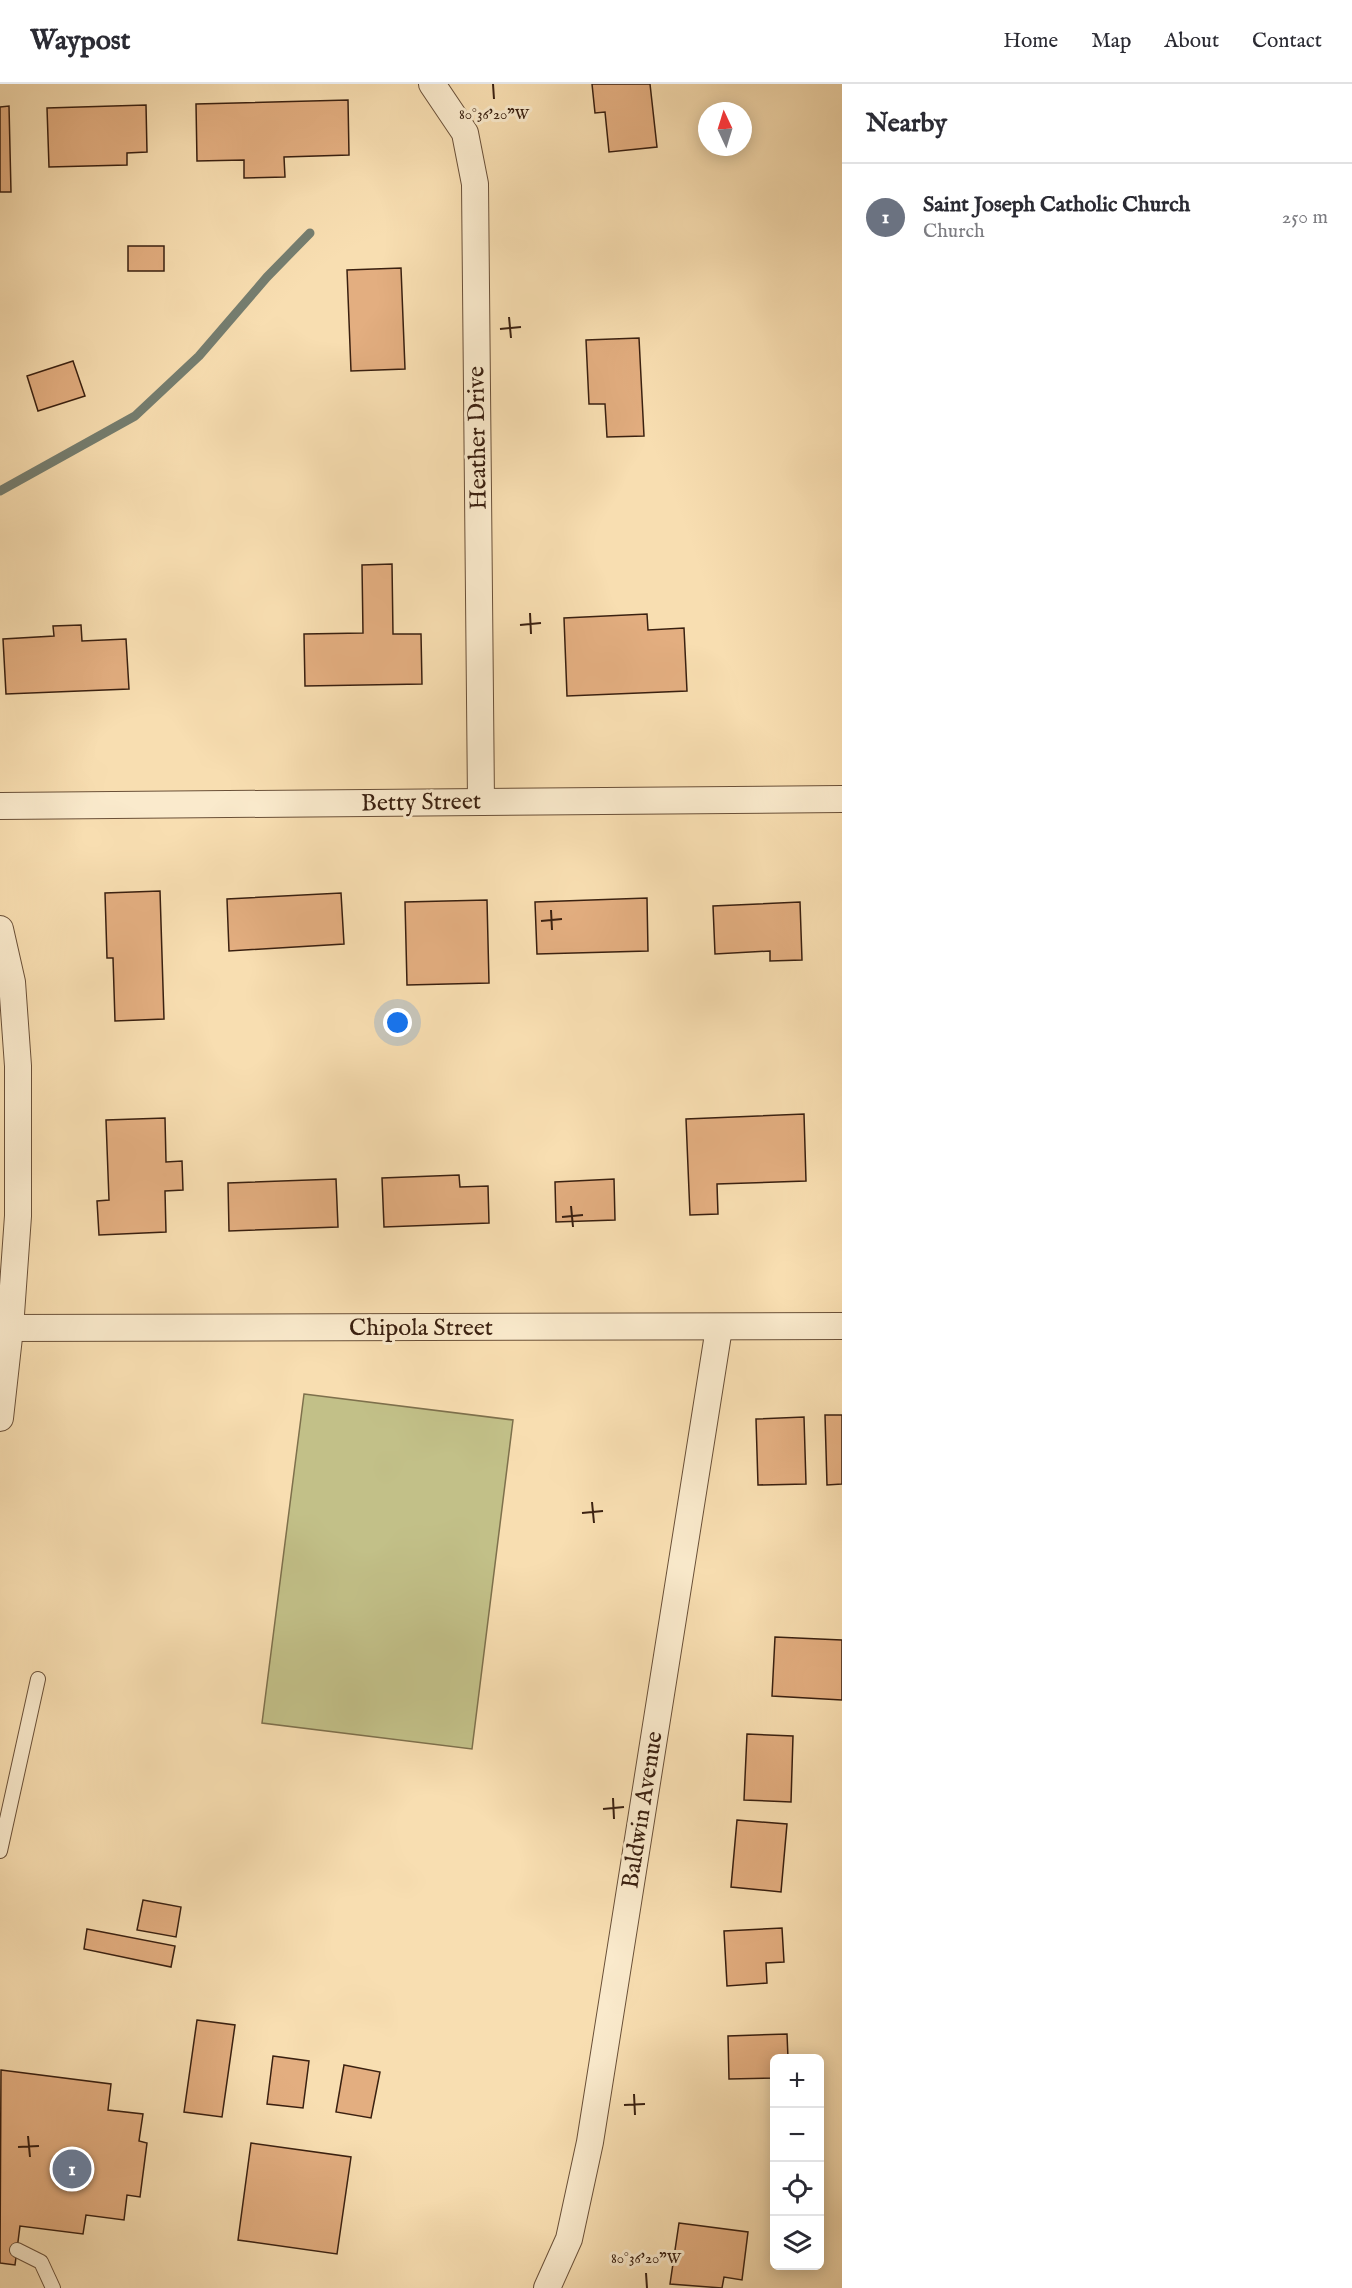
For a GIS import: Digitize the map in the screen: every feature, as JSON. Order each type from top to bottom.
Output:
[{"type":"street","name":"Heather Drive","points":[[432,84],[465,134],[475,184],[481,802]]},
{"type":"street","name":"Betty Street","points":[[0,806],[842,799]]},
{"type":"street","points":[[0,929],[12,982],[18,1066],[18,1216],[5,1328],[0,1418]]},
{"type":"street","name":"Chipola Street","points":[[5,1328],[842,1326]]},
{"type":"street","name":"Baldwin Avenue","points":[[547,2288],[569,2239],[590,2142],[719,1328]]},
{"type":"lane","points":[[0,1851],[38,1679]]},
{"type":"lane","points":[[17,2250],[41,2262],[53,2288]]},
{"type":"shaded area","points":[[304,1394],[513,1420],[472,1749],[262,1723]]},
{"type":"building","points":[[592,84],[650,84],[657,147],[609,152],[605,112],[595,113]]},
{"type":"building","points":[[348,100],[349,155],[284,157],[285,177],[244,178],[244,160],[197,161],[196,104]]},
{"type":"building","points":[[146,105],[147,152],[127,153],[127,165],[49,167],[47,108]]},
{"type":"building","points":[[9,106],[11,192],[0,192],[0,107]]},
{"type":"building","points":[[128,246],[164,246],[164,271],[128,271]]},
{"type":"building","points":[[401,268],[405,369],[351,371],[347,270]]},
{"type":"building","points":[[639,338],[644,436],[607,437],[605,404],[589,404],[586,340]]},
{"type":"building","points":[[73,361],[85,396],[38,411],[27,376]]},
{"type":"building","points":[[392,564],[393,634],[421,634],[422,684],[305,686],[304,634],[363,633],[362,565]]},
{"type":"building","points":[[647,614],[648,630],[684,628],[687,691],[567,696],[564,618]]},
{"type":"building","points":[[81,625],[82,641],[126,639],[129,689],[6,694],[3,639],[54,636],[53,626]]},
{"type":"building","points":[[160,891],[164,1019],[115,1021],[113,958],[107,958],[105,893]]},
{"type":"building","points":[[341,893],[344,944],[229,951],[227,899]]},
{"type":"building","points":[[647,898],[648,951],[537,954],[535,902]]},
{"type":"building","points":[[487,900],[489,983],[407,985],[405,902]]},
{"type":"building","points":[[800,902],[802,960],[770,961],[770,951],[715,954],[713,906]]},
{"type":"building","points":[[804,1114],[806,1181],[717,1184],[718,1214],[690,1215],[686,1119]]},
{"type":"building","points":[[165,1118],[166,1162],[182,1161],[183,1190],[165,1191],[166,1232],[99,1235],[97,1201],[109,1200],[106,1120]]},
{"type":"building","points":[[459,1175],[460,1187],[488,1186],[489,1223],[384,1227],[382,1178]]},
{"type":"building","points":[[336,1179],[338,1227],[229,1231],[228,1183]]},
{"type":"building","points":[[614,1179],[615,1220],[556,1222],[555,1182]]},
{"type":"building","points":[[825,1415],[842,1415],[842,1484],[827,1485]]},
{"type":"building","points":[[804,1417],[806,1484],[758,1485],[756,1419]]},
{"type":"building","points":[[775,1637],[842,1640],[842,1700],[772,1696]]},
{"type":"building","points":[[747,1734],[793,1736],[791,1802],[744,1800]]},
{"type":"building","points":[[737,1820],[787,1824],[781,1892],[731,1887]]},
{"type":"building","points":[[143,1900],[181,1907],[176,1937],[137,1930]]},
{"type":"building","points":[[782,1928],[784,1962],[766,1963],[767,1983],[727,1986],[724,1931]]},
{"type":"building","points":[[87,1929],[175,1946],[171,1967],[84,1949]]},
{"type":"building","points":[[197,2020],[235,2025],[222,2117],[184,2112]]},
{"type":"building","points":[[787,2034],[788,2054],[770,2054],[770,2078],[729,2079],[728,2036]]},
{"type":"building","points":[[273,2056],[309,2061],[303,2108],[267,2104]]},
{"type":"building","points":[[344,2065],[380,2072],[371,2118],[336,2112]]},
{"type":"building","points":[[1,2070],[111,2084],[108,2110],[143,2114],[139,2141],[147,2143],[140,2197],[127,2195],[124,2220],[86,2215],[83,2234],[20,2226],[15,2265],[0,2263]]},
{"type":"building","points":[[251,2143],[351,2157],[337,2254],[238,2240]]},
{"type":"building","points":[[679,2223],[748,2232],[742,2280],[724,2277],[722,2288],[670,2284]]},
{"type":"waterway","points":[[0,491],[135,416],[199,356],[267,277],[310,233]]},
{"type":"place","name":"Saint Joseph Catholic Church","points":[[72,2169]]}]
